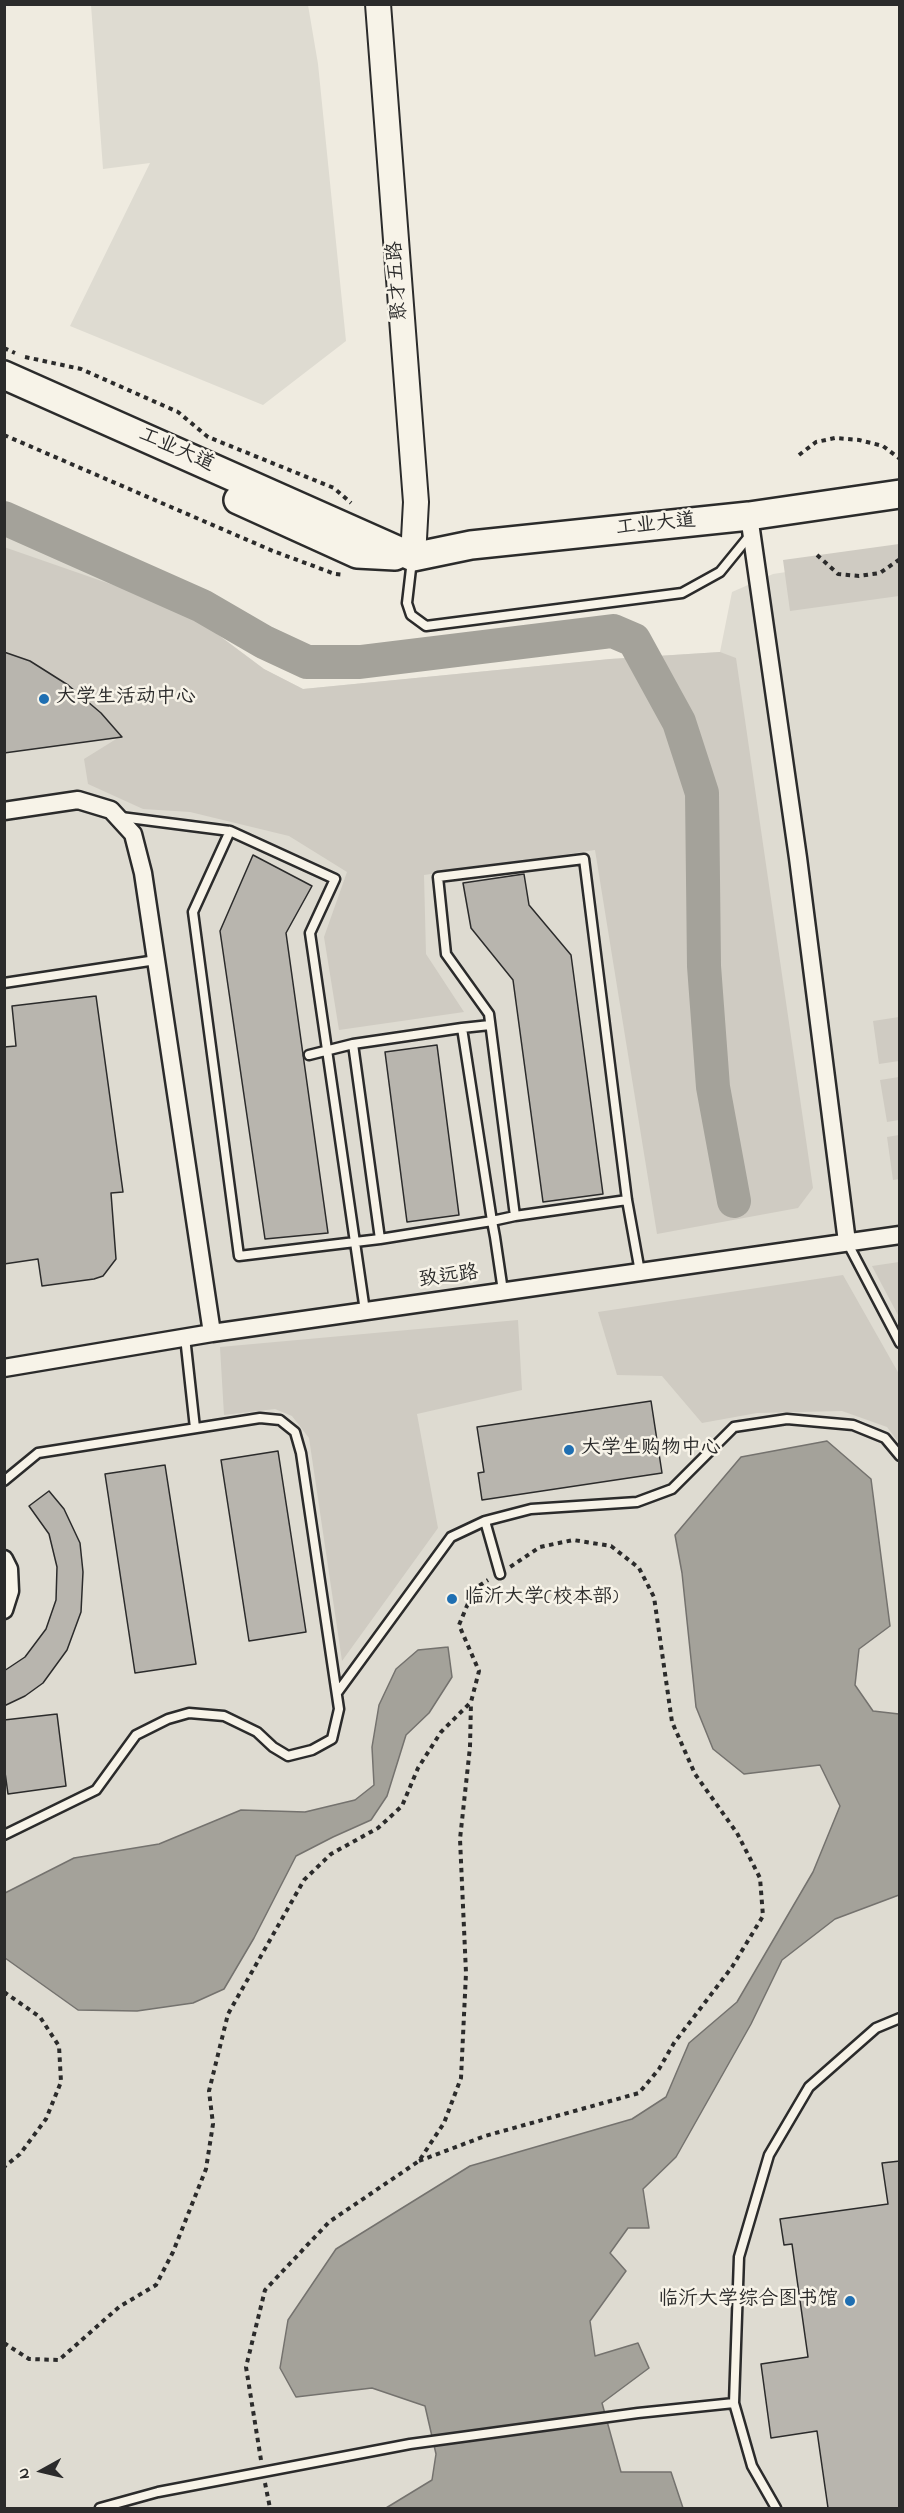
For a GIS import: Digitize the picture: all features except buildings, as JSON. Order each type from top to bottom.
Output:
[{"type":"main road","name":"工业大道","points":[[4,375],[413,557]]},
{"type":"main road","name":"工业大道","points":[[4,395],[357,554],[413,557],[471,545],[900,512]]},
{"type":"main road","name":"工业大道","points":[[750,525],[900,494]]},
{"type":"street","name":"聚才五路","points":[[378,4],[416,502],[413,557]]},
{"type":"street","points":[[750,525],[798,858],[847,1242]]},
{"type":"street","points":[[4,812],[78,800],[111,810],[133,834],[143,873],[212,1333]]},
{"type":"street","name":"致远路","points":[[4,1368],[185,1337],[900,1235]]},
{"type":"street","points":[[4,1559],[9,1569],[10,1591],[4,1610]]},
{"type":"lane","points":[[413,557],[407,603],[411,615],[426,626],[682,593],[720,572],[750,525]]},
{"type":"lane","points":[[117,817],[230,831],[335,879],[310,933],[365,1311]]},
{"type":"lane","points":[[230,831],[193,912],[239,1256],[380,1239],[627,1200]]},
{"type":"lane","points":[[515,1216],[489,1014],[446,954],[438,877],[584,859],[627,1200],[640,1272]]},
{"type":"lane","points":[[4,982],[156,960]]},
{"type":"lane","points":[[309,1055],[353,1044],[490,1025]]},
{"type":"lane","points":[[462,1028],[503,1292]]},
{"type":"lane","points":[[353,1044],[380,1239]]},
{"type":"lane","points":[[847,1242],[900,1343]]},
{"type":"lane","points":[[185,1337],[195,1428]]},
{"type":"lane","points":[[4,1481],[38,1453],[260,1418],[280,1420],[294,1432],[301,1453],[339,1709],[332,1739],[312,1750],[288,1756],[273,1747],[257,1732],[224,1716],[189,1713],[168,1719],[136,1735],[96,1790],[4,1835]]},
{"type":"lane","points":[[337,1693],[451,1537],[485,1521],[531,1509],[637,1502],[672,1489],[734,1427],[787,1419],[853,1425],[885,1438],[900,1456]]},
{"type":"lane","points":[[485,1521],[500,1574]]},
{"type":"lane","points":[[776,2508],[752,2466],[734,2403],[740,2257],[769,2155],[809,2087],[876,2028],[900,2018]]},
{"type":"lane","points":[[100,2508],[158,2492],[438,2440],[638,2413],[734,2403]]},
{"type":"path","points":[[4,348],[26,358],[81,369],[178,412],[208,437],[333,488],[360,511]]},
{"type":"path","points":[[4,435],[273,551],[335,574],[352,575]]},
{"type":"path","points":[[799,455],[816,442],[835,438],[859,440],[883,447],[900,459]]},
{"type":"path","points":[[817,555],[838,574],[859,576],[880,573],[900,559]]},
{"type":"path","points":[[270,2508],[246,2367],[265,2290],[329,2223],[419,2161],[485,2136],[639,2093],[732,1967],[763,1916],[760,1878],[737,1833],[695,1774],[672,1722],[654,1597],[639,1568],[611,1546],[573,1540],[540,1547],[500,1574],[474,1588],[459,1625],[479,1671],[471,1702],[470,1747],[460,1839],[466,1973],[461,2078],[444,2123],[419,2161]]},
{"type":"path","points":[[4,2343],[29,2359],[59,2360],[119,2307],[156,2284],[173,2252],[206,2169],[213,2124],[209,2091],[228,2014],[304,1880],[331,1854],[378,1828],[402,1806],[418,1767],[435,1741],[471,1702]]},
{"type":"path","points":[[4,1992],[40,2017],[59,2046],[61,2082],[46,2119],[20,2154],[4,2167]]},
{"type":"shaded area","points":[[91,5],[308,5],[318,64],[346,341],[263,405],[70,326],[150,163],[103,169]]},
{"type":"shaded area","name":"临沂大学(校本部)","points":[[4,530],[185,610],[264,669],[303,689],[610,659],[720,652],[732,592],[773,574],[899,555],[899,2508],[5,2508]]},
{"type":"shaded area","points":[[899,544],[899,596],[790,611],[783,560]]},
{"type":"shaded area","points":[[4,547],[185,610],[264,669],[303,689],[610,659],[720,652],[736,658],[813,1188],[798,1208],[657,1234],[595,850],[424,875],[426,954],[464,1012],[339,1030],[324,937],[347,872],[289,836],[190,812],[143,809],[88,784],[84,759],[121,736],[101,713],[68,685],[30,661],[5,652]]},
{"type":"shaded area","points":[[899,1017],[899,1061],[879,1064],[873,1021]]},
{"type":"shaded area","points":[[899,1077],[899,1120],[887,1122],[880,1080]]},
{"type":"shaded area","points":[[899,1135],[899,1179],[893,1180],[887,1137]]},
{"type":"shaded area","points":[[900,1262],[899,1317],[872,1266]]},
{"type":"shaded area","points":[[843,1275],[899,1374],[899,1443],[887,1427],[842,1411],[757,1413],[702,1423],[662,1376],[617,1375],[598,1312]]},
{"type":"shaded area","points":[[518,1320],[522,1390],[417,1414],[438,1528],[342,1661],[309,1438],[292,1416],[275,1409],[224,1415],[220,1347]]},
{"type":"shaded area","points":[[827,1441],[871,1479],[890,1626],[859,1649],[855,1685],[873,1711],[899,1714],[899,1895],[835,1919],[782,1960],[751,2024],[676,2157],[643,2189],[649,2228],[628,2228],[610,2253],[626,2271],[590,2321],[595,2356],[638,2343],[649,2368],[602,2403],[621,2472],[671,2472],[683,2508],[386,2508],[432,2480],[436,2454],[425,2406],[372,2388],[296,2397],[280,2368],[288,2320],[336,2249],[470,2166],[632,2119],[666,2097],[689,2043],[737,2002],[813,1872],[840,1806],[820,1765],[744,1774],[713,1749],[696,1707],[682,1573],[675,1535],[741,1457]]},
{"type":"shaded area","points":[[448,1647],[452,1677],[429,1713],[406,1735],[387,1796],[371,1820],[296,1856],[254,1938],[224,1989],[193,2003],[137,2011],[78,2010],[5,1958],[5,1893],[74,1858],[159,1844],[241,1810],[305,1812],[355,1800],[374,1785],[372,1747],[379,1705],[396,1669],[418,1650]]},
{"type":"waterway","points":[[4,518],[202,606],[264,642],[307,662],[360,662],[613,631],[634,640],[679,722],[702,793],[704,966],[713,1087],[734,1201]]},
{"type":"place","name":"大学生活动中心","points":[[44,699]]},
{"type":"place","name":"大学生购物中心","points":[[569,1450]]},
{"type":"place","name":"临沂大学(校本部)","points":[[452,1599]]},
{"type":"place","name":"临沂大学综合图书馆","points":[[850,2301]]}]
